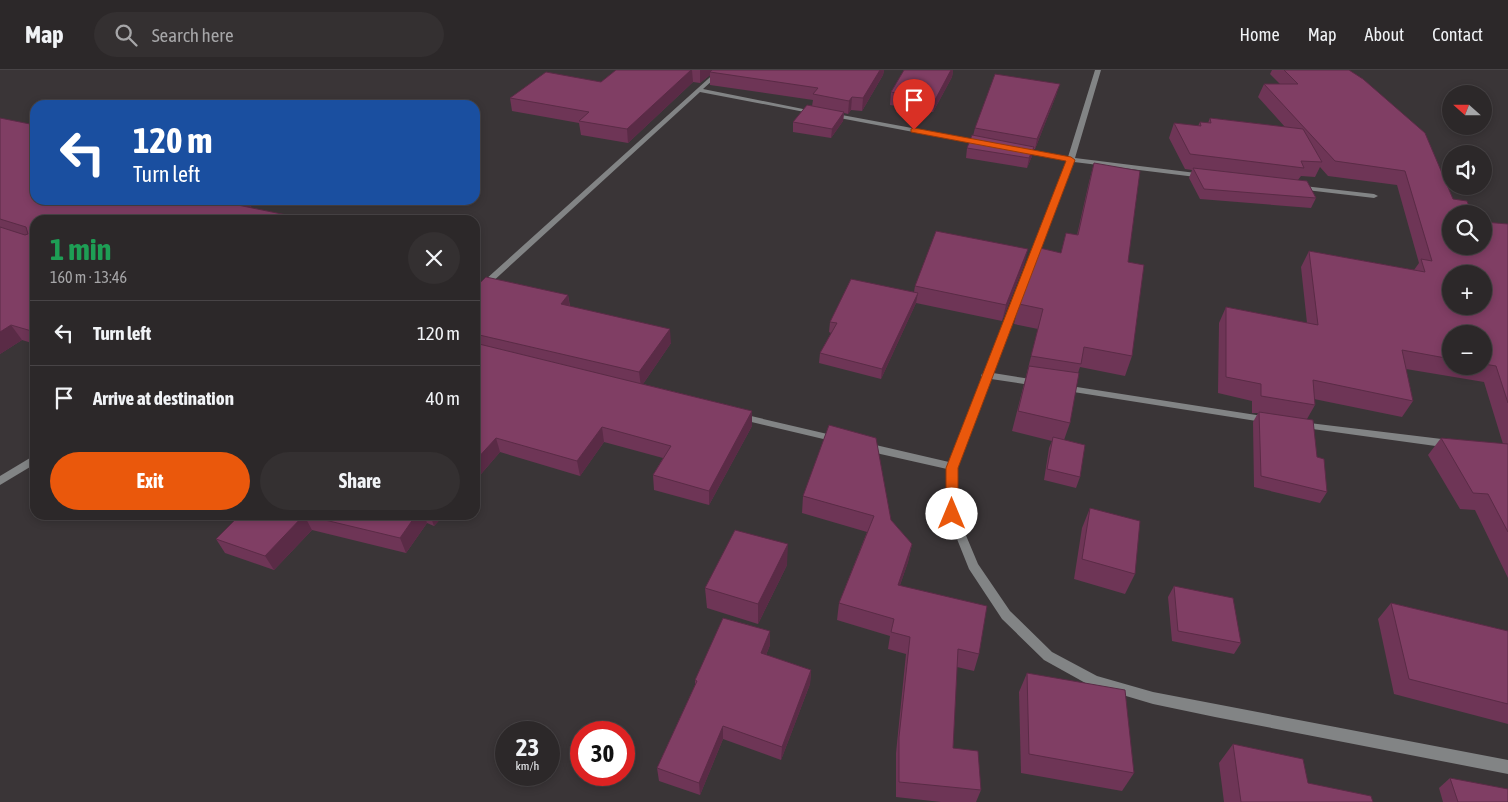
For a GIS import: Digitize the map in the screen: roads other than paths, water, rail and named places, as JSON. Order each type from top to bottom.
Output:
[{"type":"street","points":[[480,288],[721,70]]},
{"type":"street","points":[[1098,70],[1071,160],[986,375],[952,468],[952,514],[972,566],[1006,615],[1048,656],[1094,681],[1153,698],[1215,711],[1508,767]]},
{"type":"street","points":[[698,90],[992,145]]},
{"type":"street","points":[[1012,149],[1071,160],[1208,176]]},
{"type":"street","points":[[1286,186],[1374,196]]},
{"type":"street","points":[[986,375],[1281,422],[1460,445]]},
{"type":"street","points":[[732,414],[952,468]]},
{"type":"street","points":[[0,481],[30,462]]}]
